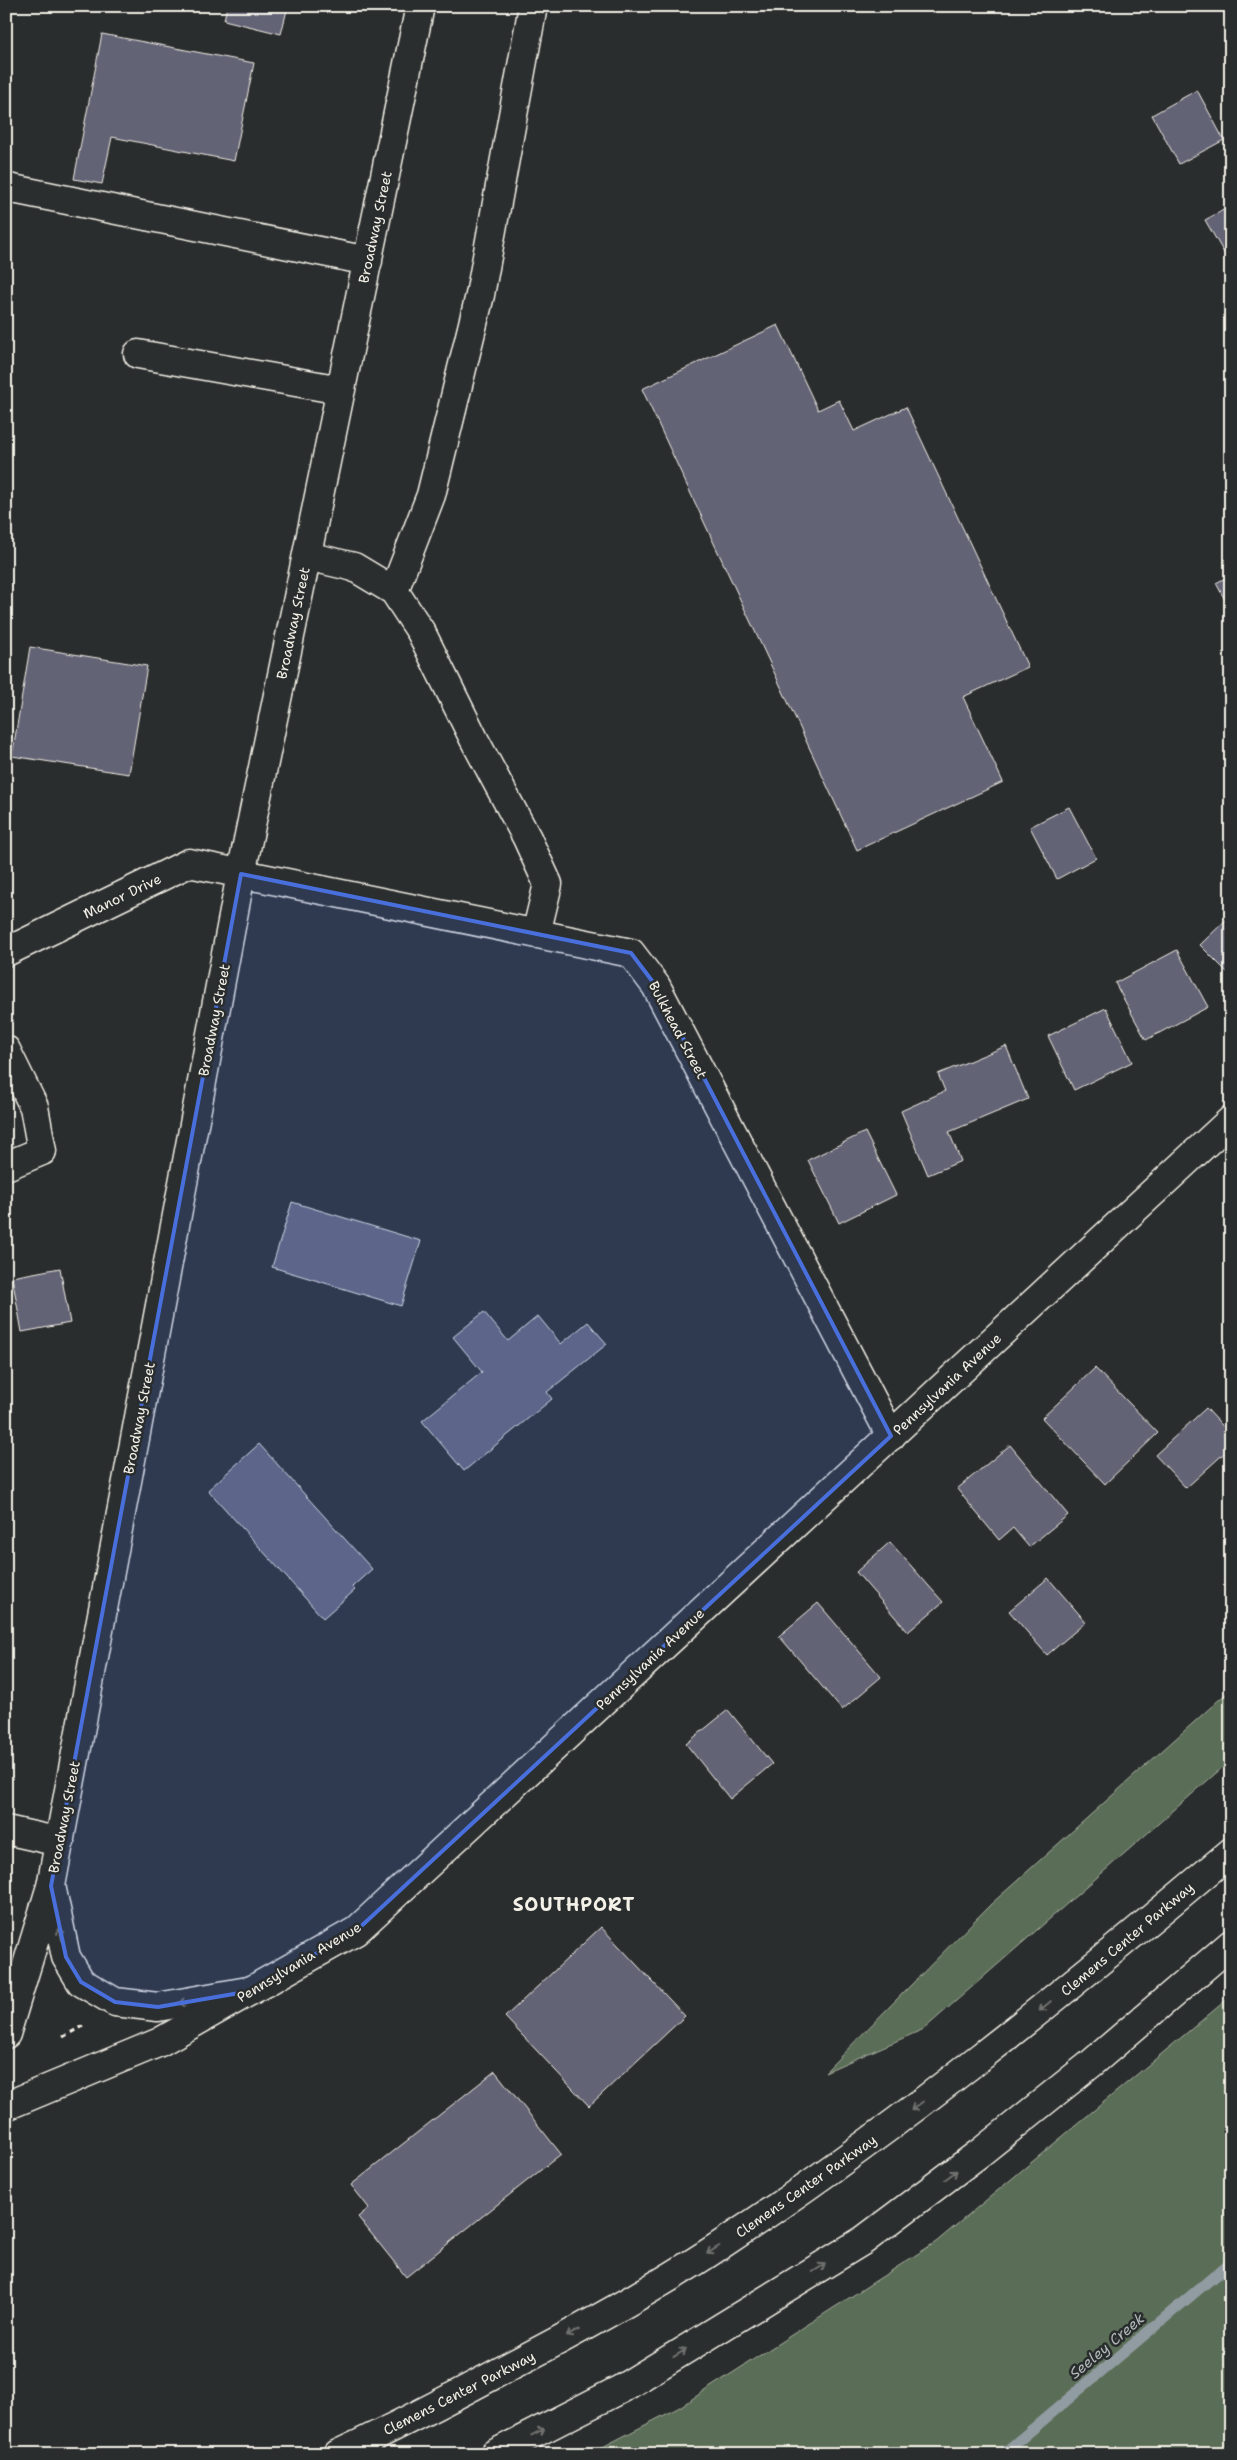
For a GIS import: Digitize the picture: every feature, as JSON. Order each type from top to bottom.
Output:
[{"type":"street","name":"Broadway Street","points":[[6,2034],[51,1886],[60,1842],[241,874],[420,6]]},
{"type":"street","points":[[394,591],[431,494],[480,295],[533,6]]},
{"type":"street","points":[[8,188],[368,261]]},
{"type":"street","points":[[138,354],[341,390]]},
{"type":"street","points":[[307,556],[354,567],[394,591],[421,632],[474,739],[527,838],[548,884],[536,934]]},
{"type":"street","name":"Manor Drive","points":[[6,952],[188,863],[241,874]]},
{"type":"street","name":"Bulkhead Street","points":[[241,874],[631,953],[656,986],[891,1436]]},
{"type":"street","points":[[6,1050],[34,1107],[42,1151],[6,1166]]},
{"type":"street","name":"Pennsylvania Avenue","points":[[6,2106],[160,2042],[356,1931],[1231,1120]]},
{"type":"street","points":[[6,1830],[60,1842]]},
{"type":"street","name":"Clemens Center Parkway","points":[[338,2454],[399,2425],[598,2320],[718,2248],[834,2168],[1005,2040],[1231,1852]]},
{"type":"street","points":[[51,1886],[66,1957],[81,1982],[115,2002],[158,2007],[251,1991]]},
{"type":"street","points":[[494,2454],[621,2389],[864,2240],[981,2152],[1084,2069],[1231,1944]]},
{"type":"path","points":[[63,2037],[90,2021]]},
{"type":"highlighted area","points":[[241,874],[631,953],[656,986],[891,1436],[356,1931],[251,1991],[158,2007],[115,2002],[81,1982],[66,1957],[51,1886]]},
{"type":"green space","points":[[1231,1689],[1231,1760],[924,2029],[825,2072],[990,1905]]},
{"type":"green space","points":[[1231,1996],[1231,2454],[589,2454],[678,2408],[936,2242]]},
{"type":"building","points":[[227,6],[288,6],[281,34],[224,20]]},
{"type":"building","points":[[102,34],[254,63],[234,161],[112,137],[102,184],[74,179]]},
{"type":"building","points":[[1197,90],[1224,140],[1179,164],[1152,115]]},
{"type":"building","points":[[1231,206],[1231,265],[1205,220]]},
{"type":"building","points":[[778,325],[818,410],[839,400],[854,431],[906,407],[1028,667],[963,697],[1003,782],[857,850],[642,389]]},
{"type":"building","points":[[1231,575],[1231,611],[1216,583]]},
{"type":"building","points":[[30,647],[147,666],[129,774],[12,756]]},
{"type":"building","points":[[1069,807],[1096,858],[1057,879],[1030,827]]},
{"type":"building","points":[[1231,915],[1231,976],[1200,945]]},
{"type":"building","points":[[1177,950],[1208,1007],[1146,1040],[1115,983]]},
{"type":"building","points":[[1106,1008],[1132,1062],[1074,1090],[1048,1036]]},
{"type":"building","points":[[1006,1046],[1028,1099],[949,1132],[961,1161],[928,1175],[901,1111],[945,1091],[938,1074]]},
{"type":"building","points":[[865,1132],[896,1195],[839,1223],[808,1160]]},
{"type":"building","points":[[292,1202],[421,1241],[401,1306],[272,1267]]},
{"type":"building","points":[[60,1268],[70,1323],[22,1332],[12,1277]]},
{"type":"building","points":[[484,1312],[508,1341],[538,1316],[561,1344],[588,1322],[607,1344],[547,1392],[552,1399],[464,1471],[422,1421],[482,1372],[453,1337]]},
{"type":"building","points":[[1095,1368],[1158,1433],[1105,1484],[1042,1418]]},
{"type":"building","points":[[1206,1408],[1231,1435],[1231,1447],[1186,1488],[1155,1455]]},
{"type":"building","points":[[259,1444],[372,1569],[352,1587],[355,1590],[323,1618],[208,1490]]},
{"type":"building","points":[[1010,1445],[1068,1515],[1029,1547],[1013,1528],[999,1540],[957,1489]]},
{"type":"building","points":[[890,1542],[943,1602],[908,1632],[856,1572]]},
{"type":"building","points":[[1048,1578],[1086,1622],[1047,1655],[1009,1611]]},
{"type":"building","points":[[818,1603],[881,1677],[842,1710],[779,1636]]},
{"type":"building","points":[[728,1710],[772,1764],[730,1799],[686,1744]]},
{"type":"building","points":[[601,1927],[685,2016],[589,2106],[505,2017]]},
{"type":"building","points":[[495,2071],[561,2154],[406,2277],[358,2217],[369,2208],[351,2185]]},
{"type":"waterway","name":"Seeley Creek","points":[[1003,2454],[1231,2262]]},
{"type":"district","name":"SOUTHPORT","points":[[574,1904]]}]
